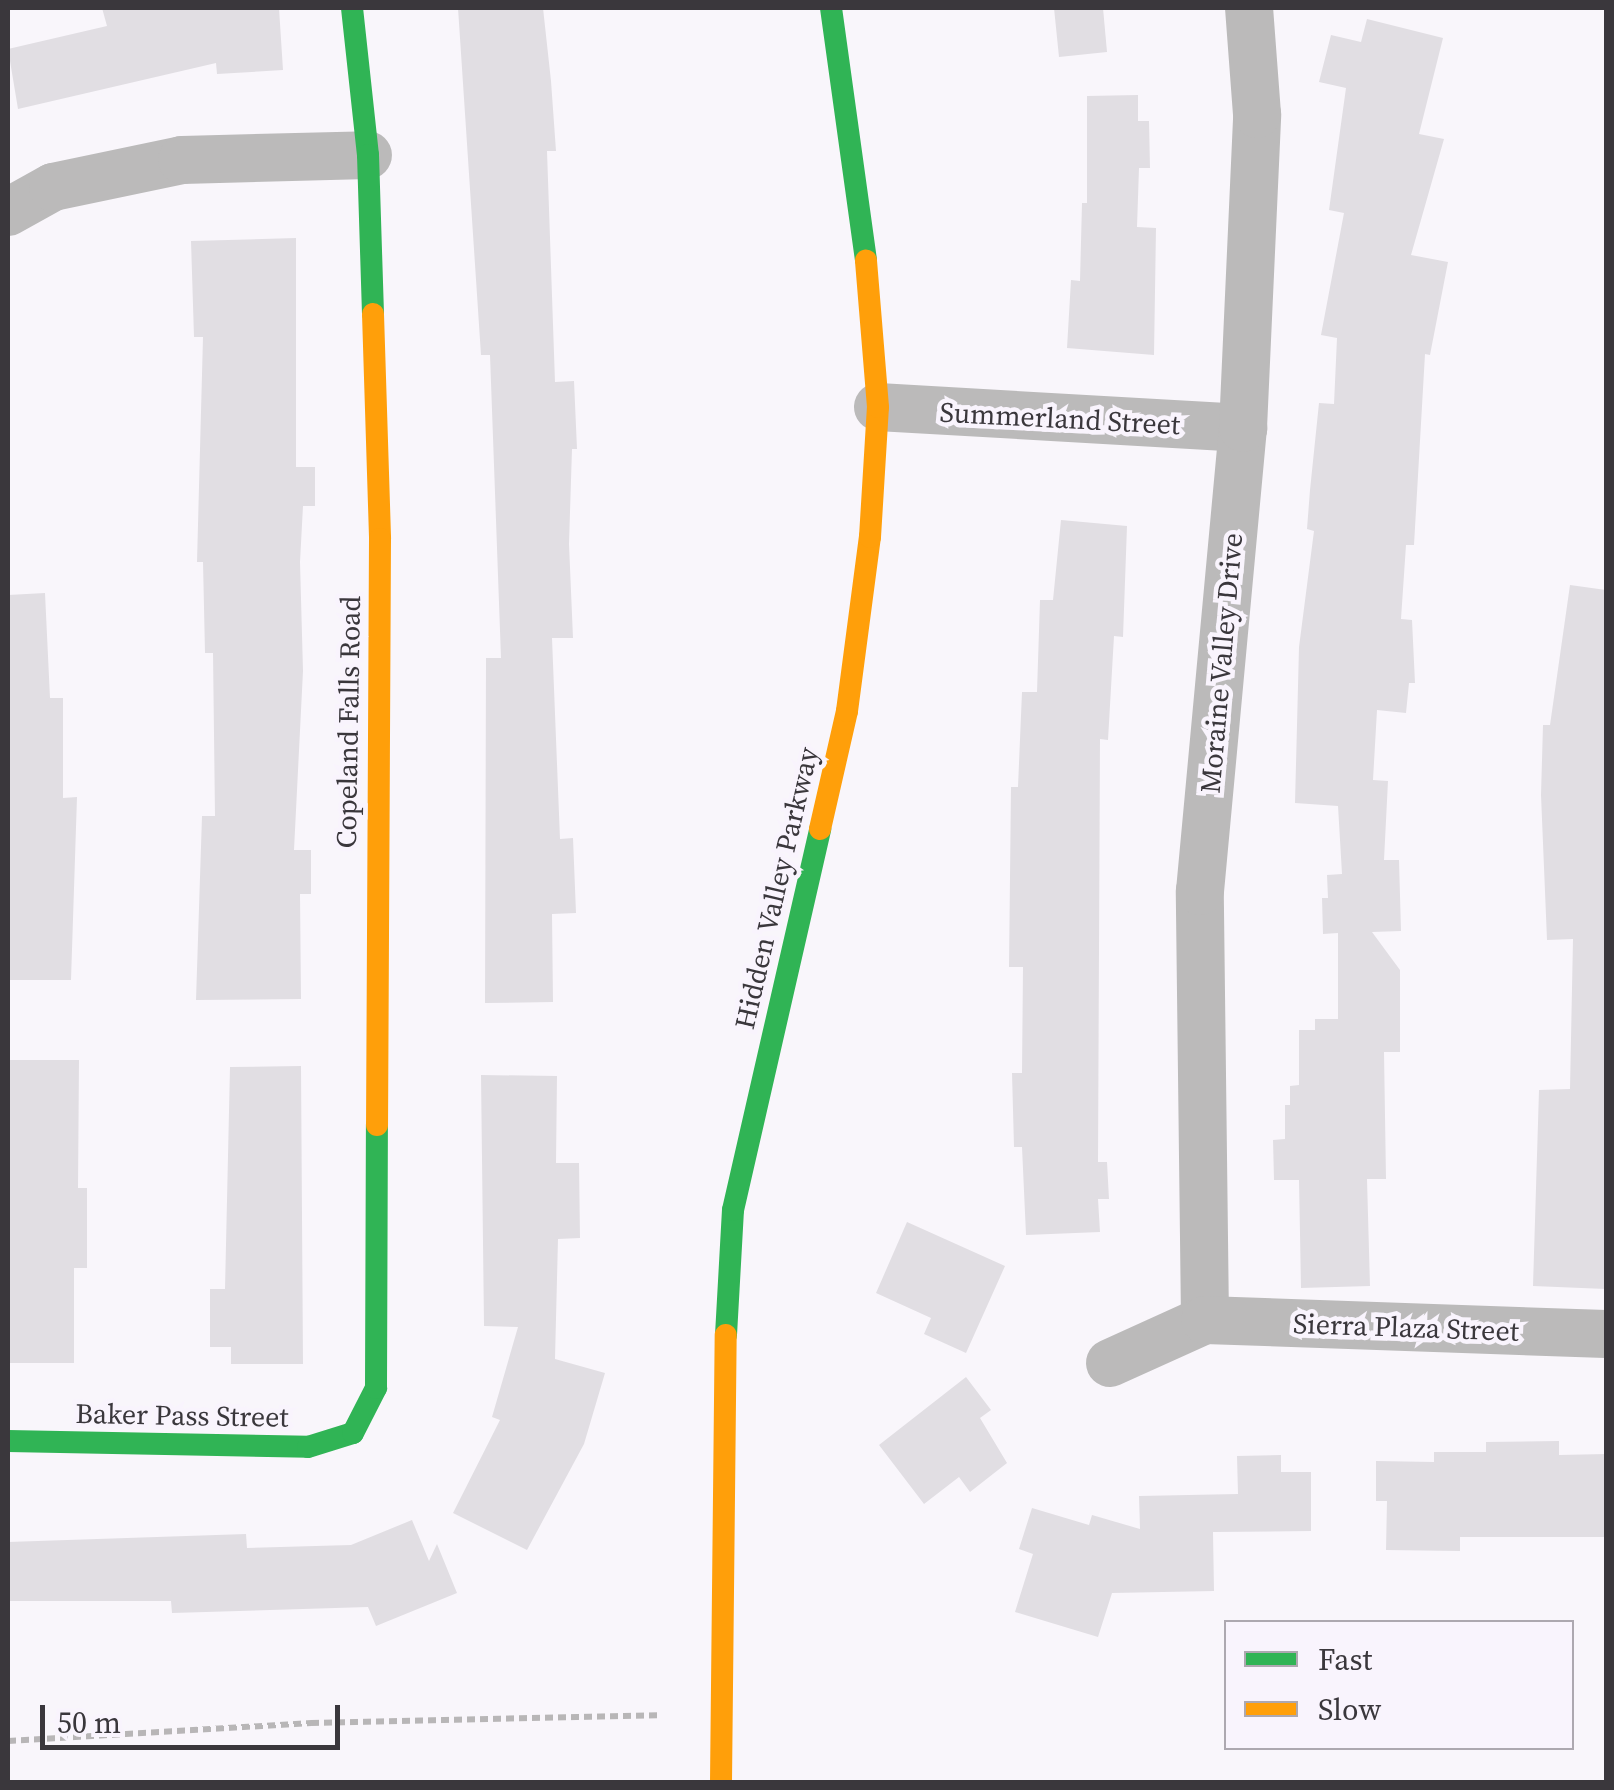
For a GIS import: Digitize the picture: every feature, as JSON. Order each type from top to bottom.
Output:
[{"type":"street","name":"Copeland Falls Road","points":[[352,8],[368,155],[380,538],[376,1388],[354,1432]]},
{"type":"street","name":"Hidden Valley Parkway","points":[[722,1782],[724,1374],[733,1210],[847,711],[870,538],[878,407],[862,203],[831,8]]},
{"type":"street","name":"Moraine Valley Drive","points":[[1205,1320],[1200,891],[1243,428],[1257,114],[1249,8]]},
{"type":"street","points":[[8,212],[52,188],[182,160],[368,155]]},
{"type":"street","name":"Summerland Street","points":[[878,407],[1243,428]]},
{"type":"street","points":[[1110,1363],[1205,1320]]},
{"type":"street","name":"Sierra Plaza Street","points":[[1205,1320],[1606,1334]]},
{"type":"street","name":"Baker Pass Street","points":[[8,1441],[308,1448],[354,1432]]},
{"type":"path","points":[[8,1741],[482,1716],[658,1715]]},
{"type":"building","points":[[102,8],[279,8],[283,70],[217,74],[216,63],[18,109],[8,49],[107,26]]},
{"type":"building","points":[[458,8],[543,8],[551,81],[556,151],[547,151],[555,382],[574,381],[577,449],[572,449],[569,544],[573,638],[552,638],[560,839],[573,838],[576,913],[552,914],[553,1002],[485,1003],[486,658],[501,658],[490,355],[481,355]]},
{"type":"building","points":[[1054,8],[1103,8],[1107,52],[1059,57]]},
{"type":"building","points":[[1367,19],[1443,38],[1419,134],[1444,139],[1411,255],[1448,262],[1430,355],[1425,354],[1414,545],[1406,545],[1401,619],[1412,620],[1415,683],[1409,683],[1406,713],[1377,710],[1373,780],[1388,781],[1384,860],[1399,860],[1401,931],[1372,932],[1400,970],[1400,1052],[1384,1052],[1386,1179],[1367,1179],[1370,1286],[1301,1288],[1299,1180],[1274,1180],[1273,1140],[1285,1139],[1285,1105],[1290,1105],[1290,1086],[1299,1085],[1299,1030],[1315,1030],[1315,1019],[1338,1019],[1338,933],[1323,934],[1322,898],[1328,898],[1327,875],[1342,874],[1338,806],[1295,803],[1299,647],[1314,531],[1307,529],[1310,490],[1319,403],[1334,404],[1337,338],[1321,335],[1344,213],[1329,210],[1346,88],[1319,82],[1331,35],[1361,42]]},
{"type":"building","points":[[1138,95],[1138,121],[1149,121],[1150,168],[1139,168],[1137,227],[1156,228],[1154,355],[1067,348],[1071,280],[1080,281],[1082,203],[1087,203],[1087,96]]},
{"type":"building","points":[[296,238],[296,467],[315,467],[315,506],[303,506],[300,562],[303,671],[294,850],[311,850],[311,894],[300,894],[301,999],[196,1000],[202,816],[215,816],[213,653],[205,653],[203,562],[197,562],[203,337],[194,337],[191,241]]},
{"type":"building","points":[[1061,520],[1127,526],[1123,637],[1114,636],[1108,740],[1100,739],[1098,1162],[1107,1162],[1109,1199],[1098,1199],[1100,1232],[1026,1235],[1022,1147],[1014,1147],[1012,1073],[1022,1073],[1023,967],[1009,967],[1011,787],[1018,787],[1022,692],[1037,692],[1040,600],[1053,600]]},
{"type":"building","points":[[1570,585],[1606,590],[1606,1289],[1533,1286],[1539,1090],[1570,1089],[1573,939],[1547,940],[1541,795],[1543,725],[1550,725]]},
{"type":"building","points":[[45,593],[50,698],[63,698],[63,798],[77,797],[71,980],[8,980],[8,595]]},
{"type":"building","points":[[8,1060],[79,1060],[78,1188],[87,1188],[87,1268],[74,1268],[74,1363],[8,1363]]},
{"type":"building","points":[[301,1066],[303,1364],[231,1364],[231,1347],[210,1347],[210,1289],[225,1289],[230,1067]]},
{"type":"building","points":[[481,1075],[557,1076],[556,1163],[579,1163],[580,1238],[558,1239],[555,1359],[605,1373],[584,1444],[527,1550],[453,1513],[500,1420],[492,1417],[518,1327],[484,1326]]},
{"type":"building","points":[[907,1222],[1005,1266],[966,1353],[924,1334],[931,1318],[876,1293]]},
{"type":"building","points":[[966,1377],[991,1410],[980,1418],[1007,1463],[970,1492],[959,1477],[924,1504],[879,1445]]},
{"type":"building","points":[[1559,1441],[1559,1455],[1606,1454],[1606,1537],[1460,1537],[1460,1551],[1386,1550],[1387,1501],[1376,1501],[1376,1461],[1434,1462],[1434,1452],[1486,1452],[1486,1442]]},
{"type":"building","points":[[1281,1455],[1281,1472],[1311,1472],[1311,1531],[1213,1532],[1214,1591],[1112,1593],[1098,1637],[1015,1612],[1033,1554],[1019,1549],[1032,1508],[1089,1525],[1092,1515],[1140,1529],[1139,1496],[1238,1494],[1237,1456]]},
{"type":"building","points":[[412,1520],[429,1561],[437,1544],[457,1593],[376,1626],[368,1607],[172,1613],[171,1601],[8,1601],[8,1542],[246,1534],[247,1548],[351,1545]]},
{"type":"traffic: fast","points":[[352,8],[368,155],[373,314]]},
{"type":"traffic: fast","points":[[831,8],[866,260]]},
{"type":"traffic: fast","points":[[726,1335],[733,1210],[820,829]]},
{"type":"traffic: fast","points":[[8,1441],[308,1447],[353,1433],[376,1388],[377,1125]]},
{"type":"traffic: slow","points":[[820,829],[847,711],[870,537],[878,407],[866,260]]},
{"type":"traffic: slow","points":[[373,314],[380,539],[377,1125]]},
{"type":"traffic: slow","points":[[721,1782],[726,1335]]}]
